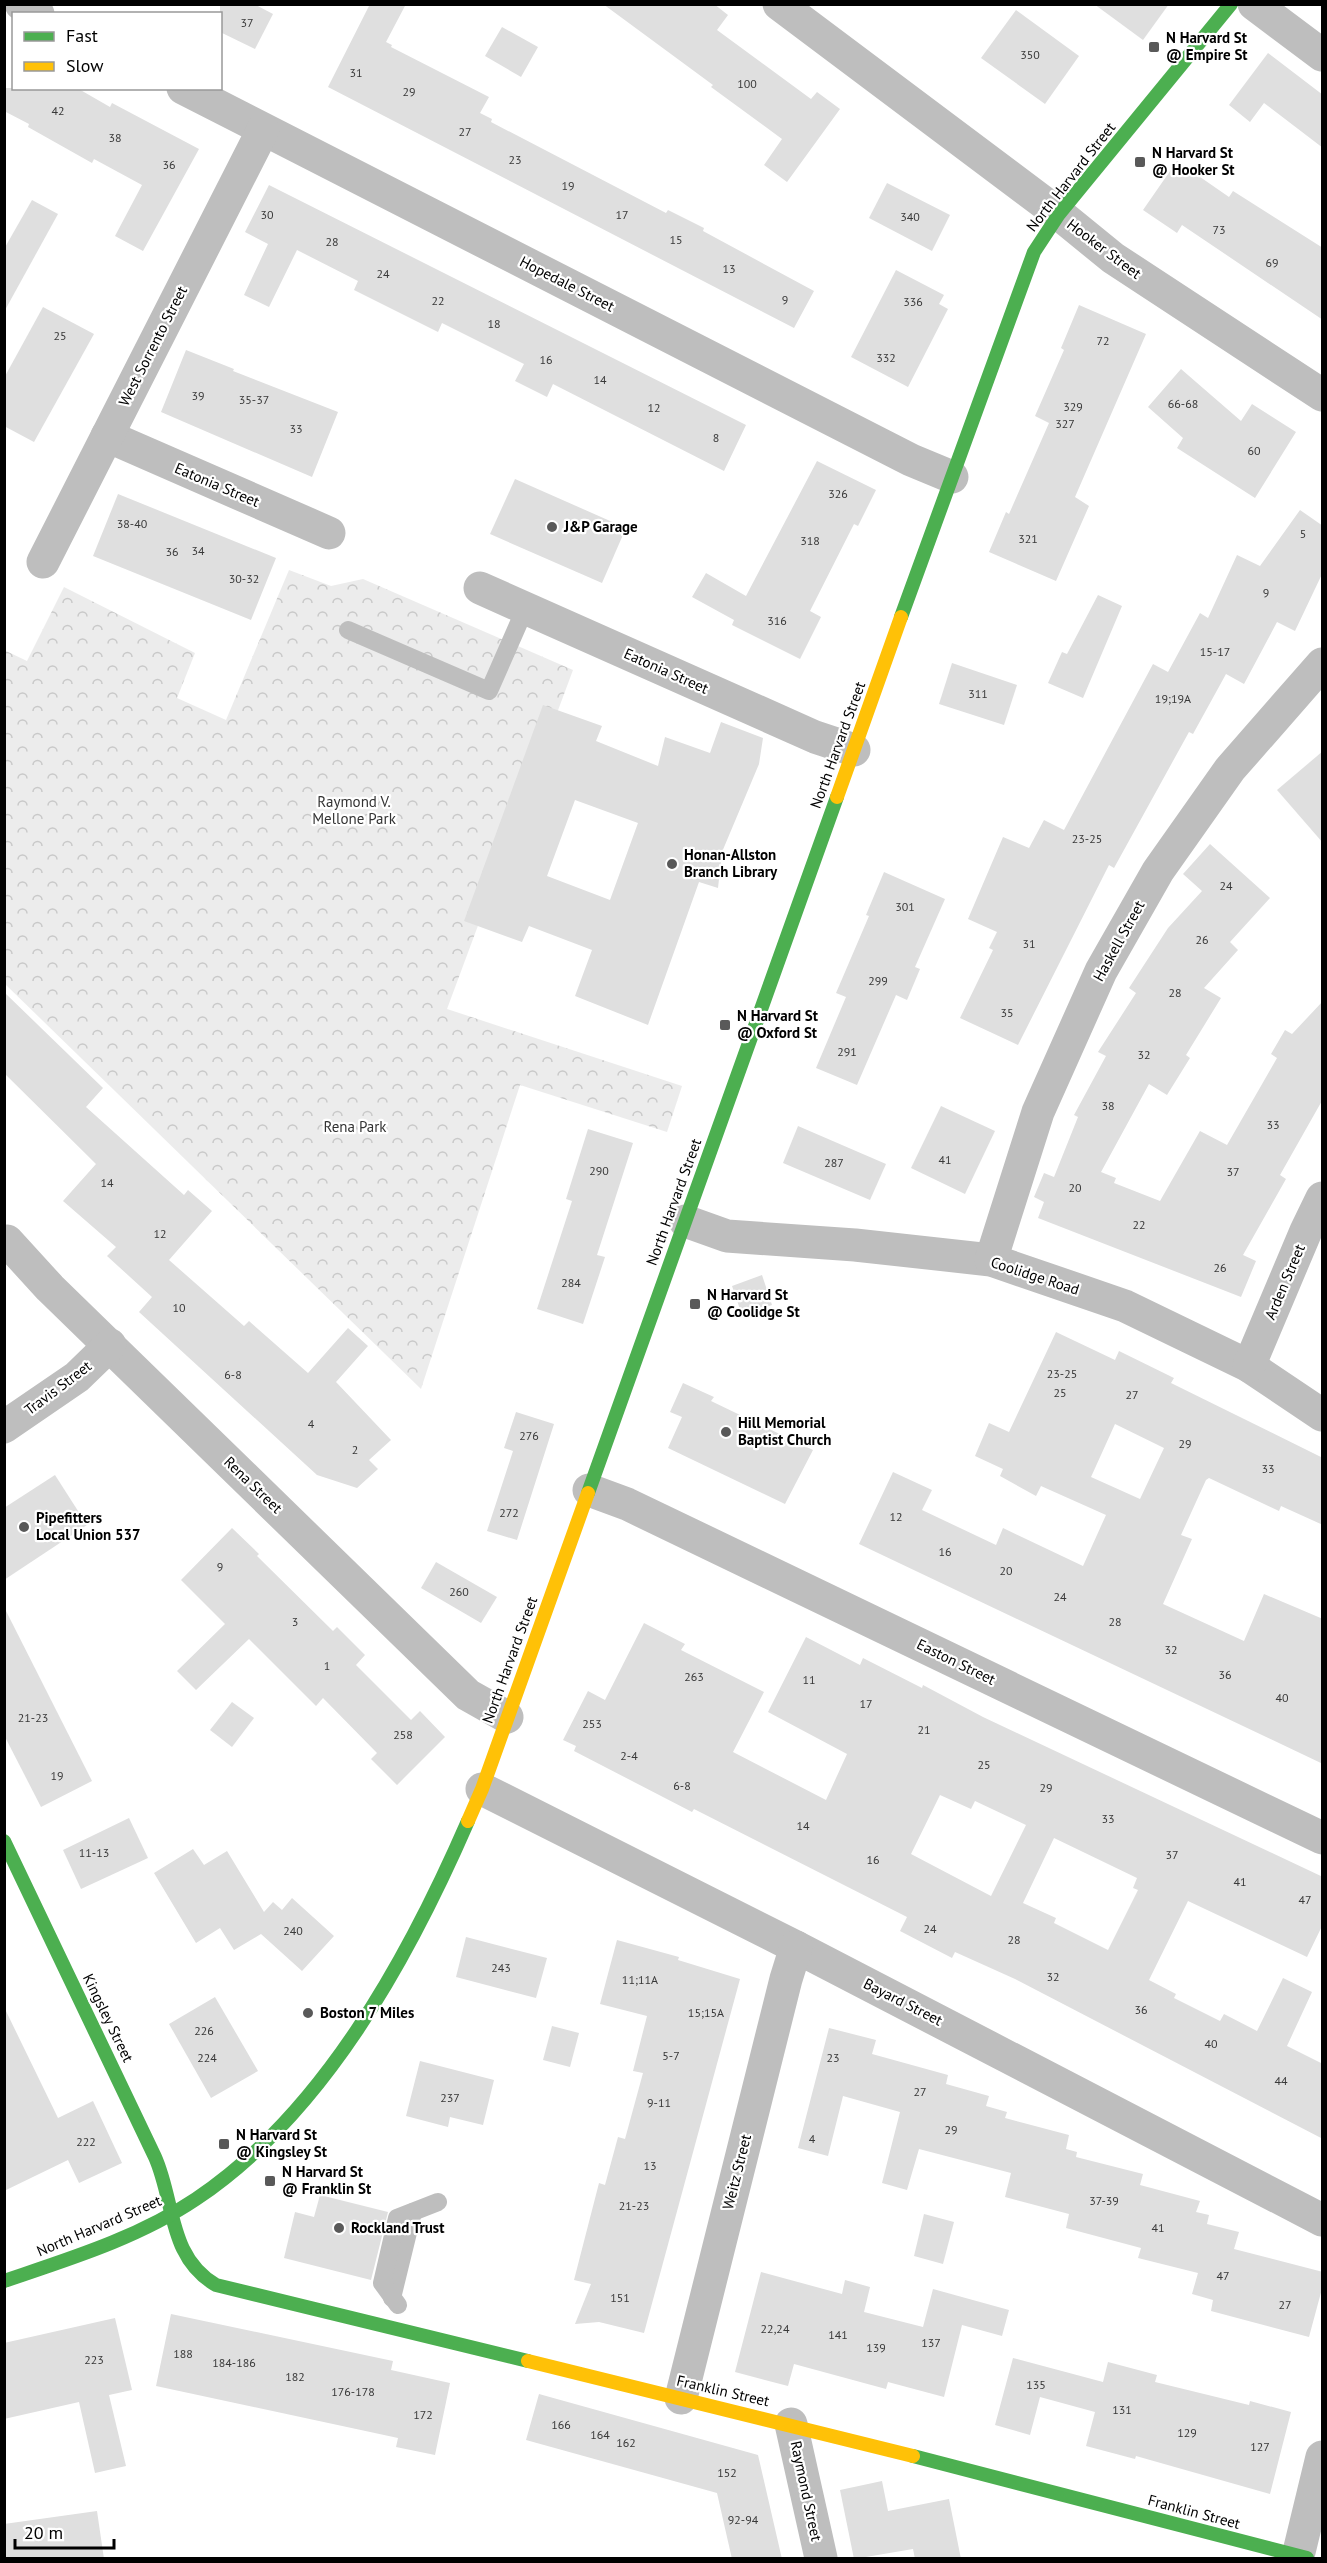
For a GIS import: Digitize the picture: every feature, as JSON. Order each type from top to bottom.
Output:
[{"type":"main road","name":"North Harvard Street","points":[[4,2281],[113,2241],[172,2213],[214,2186],[252,2153],[291,2114],[328,2068],[366,2013],[415,1932],[482,1789],[1026,269],[1034,252],[1059,214],[1231,4]]},
{"type":"main road","name":"Kingsley Street","points":[[4,1841],[153,2152],[172,2213]]},
{"type":"main road","name":"Franklin Street","points":[[172,2213],[184,2255],[205,2280],[216,2285],[791,2424],[1302,2558]]},
{"type":"street","points":[[21,4],[35,12]]},
{"type":"street","name":"Hooker Street","points":[[779,4],[1059,214],[1113,258],[1323,395]]},
{"type":"street","points":[[1254,4],[1323,55]]},
{"type":"street","name":"Hopedale Street","points":[[187,90],[911,460],[952,477]]},
{"type":"street","name":"West Sorrento Street","points":[[43,562],[263,130]]},
{"type":"street","name":"Eatonia Street","points":[[107,436],[329,533]]},
{"type":"street","name":"Eatonia Street","points":[[480,588],[815,737],[854,750]]},
{"type":"street","name":"Haskell Street","points":[[992,1260],[1038,1112],[1101,971],[1158,871],[1230,769],[1323,664]]},
{"type":"street","name":"Arden Street","points":[[1249,1366],[1306,1231],[1323,1198]]},
{"type":"street","name":"Coolidge Road","points":[[685,1221],[727,1236],[855,1245],[992,1260],[1125,1306],[1249,1366],[1323,1415]]},
{"type":"street","name":"Rena Street","points":[[7,1241],[44,1282],[468,1695],[507,1718]]},
{"type":"street","name":"Travis Street","points":[[4,1427],[77,1377],[110,1346]]},
{"type":"street","name":"Easton Street","points":[[589,1490],[627,1504],[1323,1838]]},
{"type":"street","name":"Bayard Street","points":[[482,1789],[796,1947],[1323,2220]]},
{"type":"street","name":"Weitz Street","points":[[681,2398],[796,1947]]},
{"type":"street","name":"Raymond Street","points":[[791,2424],[821,2559]]},
{"type":"street","points":[[1302,2558],[1323,2457]]},
{"type":"lane","points":[[348,630],[489,691],[525,609]]},
{"type":"lane","points":[[395,2301],[382,2283],[398,2218],[438,2202]]},
{"type":"green space","points":[[289,570],[331,586],[363,579],[573,670],[447,1009],[682,1086],[667,1132],[520,1085],[421,1389],[5,984],[4,650],[27,661],[64,587],[195,653],[177,698],[226,720]]},
{"type":"building","points":[[220,4],[254,4],[273,14],[255,49],[222,33],[222,12],[220,12]]},
{"type":"building","points":[[370,4],[406,4],[386,42],[392,45],[391,47],[489,97],[480,113],[492,119],[491,122],[666,213],[668,210],[704,228],[703,231],[814,291],[794,328],[328,87]]},
{"type":"building","points":[[603,4],[714,4],[728,15],[717,30],[811,99],[817,92],[840,109],[787,182],[764,165],[782,139]]},
{"type":"building","points":[[1094,4],[1169,4],[1143,40]]},
{"type":"building","points":[[1016,10],[1079,56],[1045,104],[981,58]]},
{"type":"building","points":[[502,27],[538,47],[521,77],[485,56]]},
{"type":"building","points":[[1268,53],[1323,95],[1323,148],[1264,103],[1250,122],[1229,105]]},
{"type":"building","points":[[4,88],[80,90],[110,107],[112,103],[199,149],[143,251],[115,236],[142,185],[94,159],[92,163],[4,111]]},
{"type":"building","points":[[1177,161],[1229,197],[1233,191],[1323,248],[1323,320],[1182,225],[1177,233],[1143,210]]},
{"type":"building","points":[[887,183],[950,215],[932,251],[869,218]]},
{"type":"building","points":[[269,185],[746,425],[724,471],[553,384],[547,397],[515,381],[524,364],[442,323],[438,332],[354,290],[358,281],[297,250],[269,307],[244,295],[268,244],[245,232]]},
{"type":"building","points":[[32,200],[58,214],[4,312],[4,249]]},
{"type":"building","points":[[896,270],[944,295],[939,304],[948,309],[908,387],[851,357]]},
{"type":"building","points":[[1079,305],[1146,334],[1075,497],[1089,506],[1056,581],[989,552],[1006,512],[1009,514],[1049,423],[1035,416],[1064,350],[1061,348]]},
{"type":"building","points":[[43,307],[94,334],[34,442],[4,426],[4,378]]},
{"type":"building","points":[[186,350],[338,412],[312,477],[161,412]]},
{"type":"building","points":[[1181,369],[1241,421],[1252,404],[1296,432],[1255,498],[1177,448],[1183,438],[1148,407]]},
{"type":"building","points":[[817,461],[876,490],[858,526],[854,524],[810,611],[821,617],[800,659],[732,625],[734,620],[692,597],[706,573],[746,596]]},
{"type":"building","points":[[515,479],[626,528],[602,583],[490,534]]},
{"type":"building","points":[[118,494],[276,558],[251,620],[93,556]]},
{"type":"building","points":[[1300,510],[1323,526],[1323,572],[1295,631],[1277,622],[1244,684],[1226,674],[1193,734],[1189,732],[1114,868],[1109,865],[1018,1045],[960,1018],[993,950],[989,948],[997,932],[968,919],[1003,837],[1029,848],[1044,820],[1064,830],[1153,664],[1168,672],[1200,613],[1208,618],[1237,555],[1260,566]]},
{"type":"building","points":[[1098,595],[1122,606],[1083,698],[1048,683],[1062,652],[1067,654]]},
{"type":"building","points":[[952,663],[1017,685],[1004,725],[939,704]]},
{"type":"building","name":"Honan-Allston Branch Library","points":[[543,705],[602,726],[596,741],[658,766],[665,737],[710,753],[721,722],[763,738],[759,764],[722,852],[718,888],[699,882],[648,1025],[575,996],[592,950],[529,926],[522,942],[464,921]],"holes":[[[575,800],[638,823],[610,900],[547,876]]]},
{"type":"building","points":[[1323,751],[1323,843],[1277,790]]},
{"type":"building","points":[[1210,844],[1270,898],[1230,942],[1238,950],[1204,988],[1221,998],[1186,1055],[1190,1058],[1167,1095],[1149,1084],[1101,1172],[1116,1178],[1114,1183],[1160,1201],[1200,1131],[1227,1145],[1277,1058],[1271,1054],[1285,1030],[1292,1034],[1323,1001],[1323,1099],[1280,1175],[1286,1179],[1243,1255],[1256,1261],[1241,1297],[1038,1218],[1044,1202],[1034,1197],[1044,1173],[1054,1177],[1078,1117],[1074,1115],[1106,1056],[1098,1052],[1136,993],[1129,988],[1168,928],[1202,891],[1183,874]]},
{"type":"building","points":[[884,872],[945,899],[915,967],[920,969],[907,1000],[896,995],[857,1085],[816,1068],[846,997],[836,993],[869,916],[866,915]]},
{"type":"building","points":[[4,992],[103,1088],[86,1107],[184,1195],[188,1190],[212,1211],[169,1260],[244,1326],[249,1321],[308,1373],[348,1328],[368,1346],[336,1382],[391,1440],[369,1460],[378,1469],[357,1488],[317,1475],[139,1312],[152,1297],[107,1256],[116,1247],[63,1201],[96,1164],[4,1073]]},
{"type":"building","points":[[941,1106],[995,1131],[965,1194],[911,1168]]},
{"type":"building","points":[[798,1126],[886,1164],[870,1200],[783,1163]]},
{"type":"building","points":[[588,1129],[633,1143],[597,1255],[605,1257],[583,1324],[537,1309],[572,1201],[566,1199]]},
{"type":"building","points":[[762,1275],[772,1305],[742,1315],[732,1286]]},
{"type":"building","points":[[1056,1332],[1115,1360],[1119,1351],[1174,1378],[1171,1383],[1323,1458],[1323,1525],[1281,1506],[1279,1511],[1209,1478],[1206,1480],[1181,1535],[1192,1539],[1163,1604],[1244,1641],[1264,1594],[1323,1619],[1323,1764],[859,1544],[893,1472],[932,1490],[922,1510],[996,1545],[1003,1528],[1083,1566],[1106,1515],[1041,1486],[1036,1496],[1000,1476],[1003,1469],[975,1456],[989,1423],[1009,1432]],"holes":[[[1115,1424],[1164,1448],[1140,1499],[1091,1477]]]},
{"type":"building","name":"Hill Memorial Baptist Church","points":[[683,1383],[714,1397],[711,1401],[813,1450],[785,1504],[668,1448],[682,1417],[670,1412]]},
{"type":"building","points":[[516,1412],[554,1424],[517,1540],[487,1531],[513,1451],[504,1448]]},
{"type":"building","points":[[55,1475],[87,1525],[4,1580],[4,1508]]},
{"type":"building","points":[[232,1528],[333,1631],[337,1627],[365,1655],[356,1665],[411,1720],[420,1711],[445,1737],[397,1785],[371,1759],[377,1753],[323,1698],[316,1706],[249,1639],[196,1690],[177,1671],[225,1624],[181,1580]]},
{"type":"building","points":[[436,1562],[497,1597],[481,1623],[421,1588]]},
{"type":"building","points":[[4,1607],[92,1781],[41,1807],[4,1735]]},
{"type":"building","points":[[644,1623],[685,1644],[681,1650],[764,1692],[733,1752],[826,1800],[847,1754],[768,1712],[806,1637],[860,1665],[863,1658],[922,1688],[923,1685],[983,1717],[1323,1877],[1323,1924],[1307,1957],[1188,1901],[1149,1980],[1176,1994],[1174,1998],[1220,2021],[1224,2014],[1257,2031],[1283,1978],[1312,1992],[1287,2046],[1323,2064],[1323,2139],[1015,1979],[955,1952],[952,1958],[900,1931],[907,1917],[694,1809],[692,1812],[574,1751],[576,1746],[563,1740],[588,1691],[605,1700]],"holes":[[[940,1795],[971,1809],[975,1801],[1026,1825],[991,1896],[911,1854]],[[1054,1838],[1137,1878],[1133,1888],[1138,1890],[1108,1950],[1054,1923],[1056,1918],[1023,1903]]]},
{"type":"building","points":[[232,1702],[254,1718],[232,1747],[210,1730]]},
{"type":"building","points":[[129,1818],[148,1858],[81,1889],[63,1850]]},
{"type":"building","points":[[193,1849],[204,1865],[227,1851],[264,1912],[273,1902],[282,1910],[292,1898],[334,1936],[302,1971],[261,1934],[234,1950],[220,1928],[196,1943],[154,1873]]},
{"type":"building","points":[[466,1937],[547,1958],[536,1998],[456,1977]]},
{"type":"building","points":[[617,1940],[679,1957],[678,1960],[740,1979],[644,2333],[599,2322],[575,2324],[591,2284],[574,2280],[599,2183],[605,2185],[618,2137],[625,2139],[643,2073],[633,2071],[647,2016],[600,2004]]},
{"type":"building","points":[[215,1997],[258,2071],[211,2098],[169,2024]]},
{"type":"building","points":[[4,2007],[58,2118],[93,2101],[122,2163],[79,2183],[68,2160],[4,2191]]},
{"type":"building","points":[[552,2026],[579,2033],[570,2067],[543,2060]]},
{"type":"building","points":[[829,2028],[876,2040],[872,2054],[948,2075],[946,2084],[989,2096],[986,2106],[1007,2112],[1005,2118],[1069,2135],[1066,2149],[1077,2152],[1076,2157],[1143,2174],[1140,2185],[1200,2201],[1196,2212],[1209,2215],[1207,2224],[1239,2232],[1234,2249],[1323,2272],[1323,2285],[1309,2337],[1211,2311],[1213,2300],[1192,2294],[1198,2273],[1138,2258],[1141,2248],[1066,2228],[1069,2214],[1005,2197],[1011,2173],[919,2149],[907,2190],[882,2183],[900,2112],[843,2096],[828,2156],[798,2148]]},
{"type":"building","points":[[420,2061],[494,2080],[483,2125],[450,2117],[448,2127],[406,2116]]},
{"type":"building","name":"Rockland Trust","points":[[320,2195],[388,2212],[371,2280],[284,2258],[295,2212],[314,2217]]},
{"type":"building","points":[[924,2214],[954,2222],[943,2264],[914,2256]]},
{"type":"building","points":[[761,2272],[842,2294],[845,2280],[870,2287],[864,2312],[923,2327],[933,2289],[1009,2310],[1002,2336],[962,2325],[944,2397],[888,2382],[886,2389],[794,2364],[788,2386],[735,2372]]},
{"type":"building","points":[[171,2314],[393,2361],[391,2370],[450,2383],[435,2455],[396,2447],[398,2438],[156,2386]]},
{"type":"building","points":[[115,2318],[132,2390],[109,2395],[126,2466],[95,2473],[79,2402],[4,2419],[4,2343]]},
{"type":"building","points":[[1013,2358],[1103,2382],[1108,2362],[1157,2375],[1155,2382],[1249,2405],[1250,2401],[1291,2412],[1270,2494],[1136,2456],[1135,2459],[1086,2446],[1095,2412],[1040,2397],[1030,2435],[995,2425]]},
{"type":"building","points":[[539,2394],[758,2455],[782,2559],[732,2559],[717,2493],[526,2440]]},
{"type":"building","points":[[882,2481],[888,2511],[949,2499],[961,2559],[915,2559],[913,2549],[854,2559],[840,2490]]},
{"type":"building","points":[[97,2511],[104,2559],[4,2559],[4,2524]]},
{"type":"traffic: fast","points":[[901,617],[1034,252],[1059,214],[1231,4]]},
{"type":"traffic: fast","points":[[588,1493],[837,797]]},
{"type":"traffic: fast","points":[[4,2281],[103,2246],[174,2213],[242,2164],[284,2123],[322,2078],[357,2030],[389,1979],[418,1926],[468,1821]]},
{"type":"traffic: fast","points":[[4,1841],[155,2157],[181,2244],[189,2260],[200,2273],[216,2285],[528,2361]]},
{"type":"traffic: fast","points":[[913,2456],[1307,2558]]},
{"type":"traffic: slow","points":[[837,797],[901,617]]},
{"type":"traffic: slow","points":[[468,1821],[482,1789],[588,1493]]},
{"type":"traffic: slow","points":[[528,2361],[913,2456]]},
{"type":"place","name":"N Harvard St @ Empire St","points":[[1154,47]]},
{"type":"place","name":"N Harvard St @ Hooker St","points":[[1140,162]]},
{"type":"place","name":"J&P Garage","points":[[552,527]]},
{"type":"place","name":"Honan-Allston Branch Library","points":[[672,864]]},
{"type":"place","name":"N Harvard St @ Oxford St","points":[[725,1025]]},
{"type":"place","name":"N Harvard St @ Coolidge St","points":[[695,1304]]},
{"type":"place","name":"Hill Memorial Baptist Church","points":[[726,1432]]},
{"type":"place","name":"Pipefitters Local Union 537","points":[[24,1527]]},
{"type":"place","name":"Boston 7 Miles","points":[[308,2013]]},
{"type":"place","name":"N Harvard St @ Kingsley St","points":[[224,2144]]},
{"type":"place","name":"N Harvard St @ Franklin St","points":[[270,2181]]},
{"type":"place","name":"Rockland Trust","points":[[339,2228]]},
{"type":"park label","name":"Raymond V. Mellone Park","points":[[354,810]]},
{"type":"park label","name":"Rena Park","points":[[355,1127]]}]
